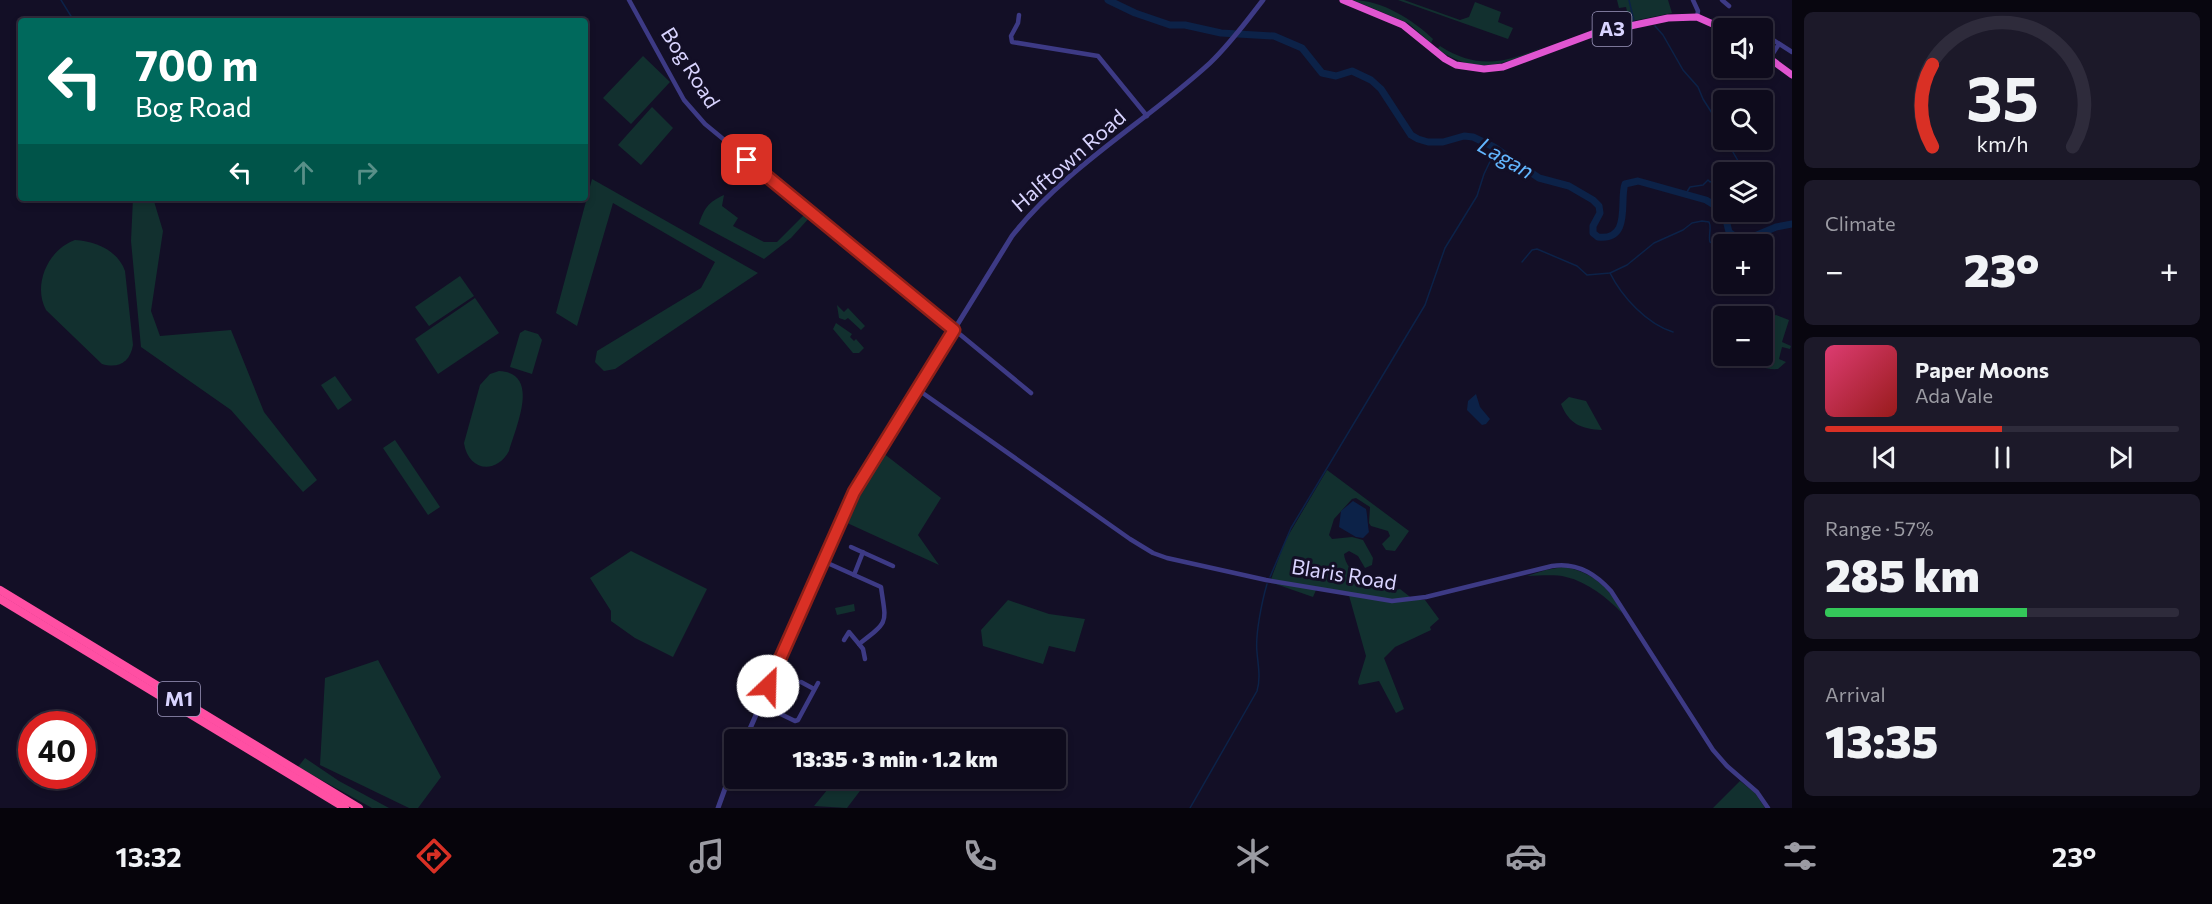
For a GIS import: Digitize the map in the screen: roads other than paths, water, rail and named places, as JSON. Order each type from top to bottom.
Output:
[{"type":"highway","name":"A3","points":[[1343,0],[1402,25],[1456,64],[1473,68],[1494,68],[1511,64],[1592,34],[1668,18],[1697,17],[1713,24]]},
{"type":"highway","points":[[1773,60],[1792,75]]},
{"type":"highway","name":"M1","points":[[0,590],[359,808]]},
{"type":"highway","name":"M1","points":[[0,599],[345,808]]},
{"type":"street","name":"Bog Road","points":[[629,0],[684,99],[705,124],[1031,393]]},
{"type":"street","name":"Halftown Road","points":[[750,729],[854,492],[1012,236],[1025,220],[1074,173],[1208,65],[1230,43],[1263,0]]},
{"type":"street","points":[[1693,0],[1698,11],[1697,17]]},
{"type":"street","points":[[1720,0],[1729,6]]},
{"type":"street","name":"Halftown Road","points":[[1019,15],[1018,23],[1011,36],[1012,42],[1098,56],[1147,116]]},
{"type":"street","points":[[1773,40],[1792,52]]},
{"type":"street","points":[[1773,53],[1779,44]]},
{"type":"street","name":"Blaris Road","points":[[917,389],[1130,539],[1153,553],[1167,558],[1266,580],[1392,602],[1426,597],[1552,566],[1569,565],[1586,570],[1599,578],[1611,591],[1718,757],[1758,792],[1768,808]]},
{"type":"street","points":[[851,547],[893,566]]},
{"type":"street","points":[[854,575],[863,552]]},
{"type":"street","points":[[824,561],[881,587],[886,613],[884,622],[859,644]]},
{"type":"street","points":[[844,640],[849,633],[863,649],[866,659]]},
{"type":"street","points":[[801,682],[814,689]]},
{"type":"street","points":[[760,704],[795,721],[798,720],[818,683]]},
{"type":"street","points":[[718,808],[725,789]]},
{"type":"water","points":[[1476,394],[1480,407],[1490,419],[1486,424],[1482,425],[1467,410],[1468,401]]},
{"type":"water","points":[[1353,501],[1366,509],[1369,532],[1363,538],[1356,537],[1339,527],[1341,511]]},
{"type":"waterway","points":[[61,0],[72,18]]},
{"type":"waterway","name":"Lagan","points":[[1108,0],[1135,13],[1170,25],[1185,25],[1221,33],[1274,36],[1302,48],[1322,73],[1336,76],[1352,71],[1371,80],[1381,89],[1411,135],[1418,139],[1443,142],[1464,136],[1473,137],[1494,147],[1539,178],[1569,186],[1593,200],[1599,206],[1600,213],[1593,226],[1593,233],[1598,237],[1609,237],[1616,233],[1620,226],[1625,184],[1638,181],[1706,200],[1713,204]]},
{"type":"waterway","points":[[1629,0],[1634,21]]},
{"type":"waterway","points":[[1655,26],[1663,35],[1683,70],[1698,87],[1713,115]]},
{"type":"waterway","points":[[1270,577],[1291,528],[1425,305],[1445,248],[1477,196],[1496,149]]},
{"type":"waterway","points":[[1732,150],[1739,162]]},
{"type":"waterway","points":[[1685,195],[1690,187],[1703,185],[1708,180],[1713,181]]},
{"type":"waterway","points":[[1522,262],[1532,250],[1537,249],[1577,266],[1587,275],[1610,273],[1627,265],[1654,243],[1683,230],[1692,223],[1702,221],[1709,222],[1709,237],[1713,244]]},
{"type":"waterway","name":"Lagan","points":[[1726,222],[1729,232],[1740,240],[1776,227],[1792,224]]},
{"type":"waterway","points":[[1610,273],[1621,291],[1636,308],[1654,323],[1673,332]]},
{"type":"waterway","points":[[1190,808],[1257,691],[1259,676],[1257,637],[1267,584]]}]
